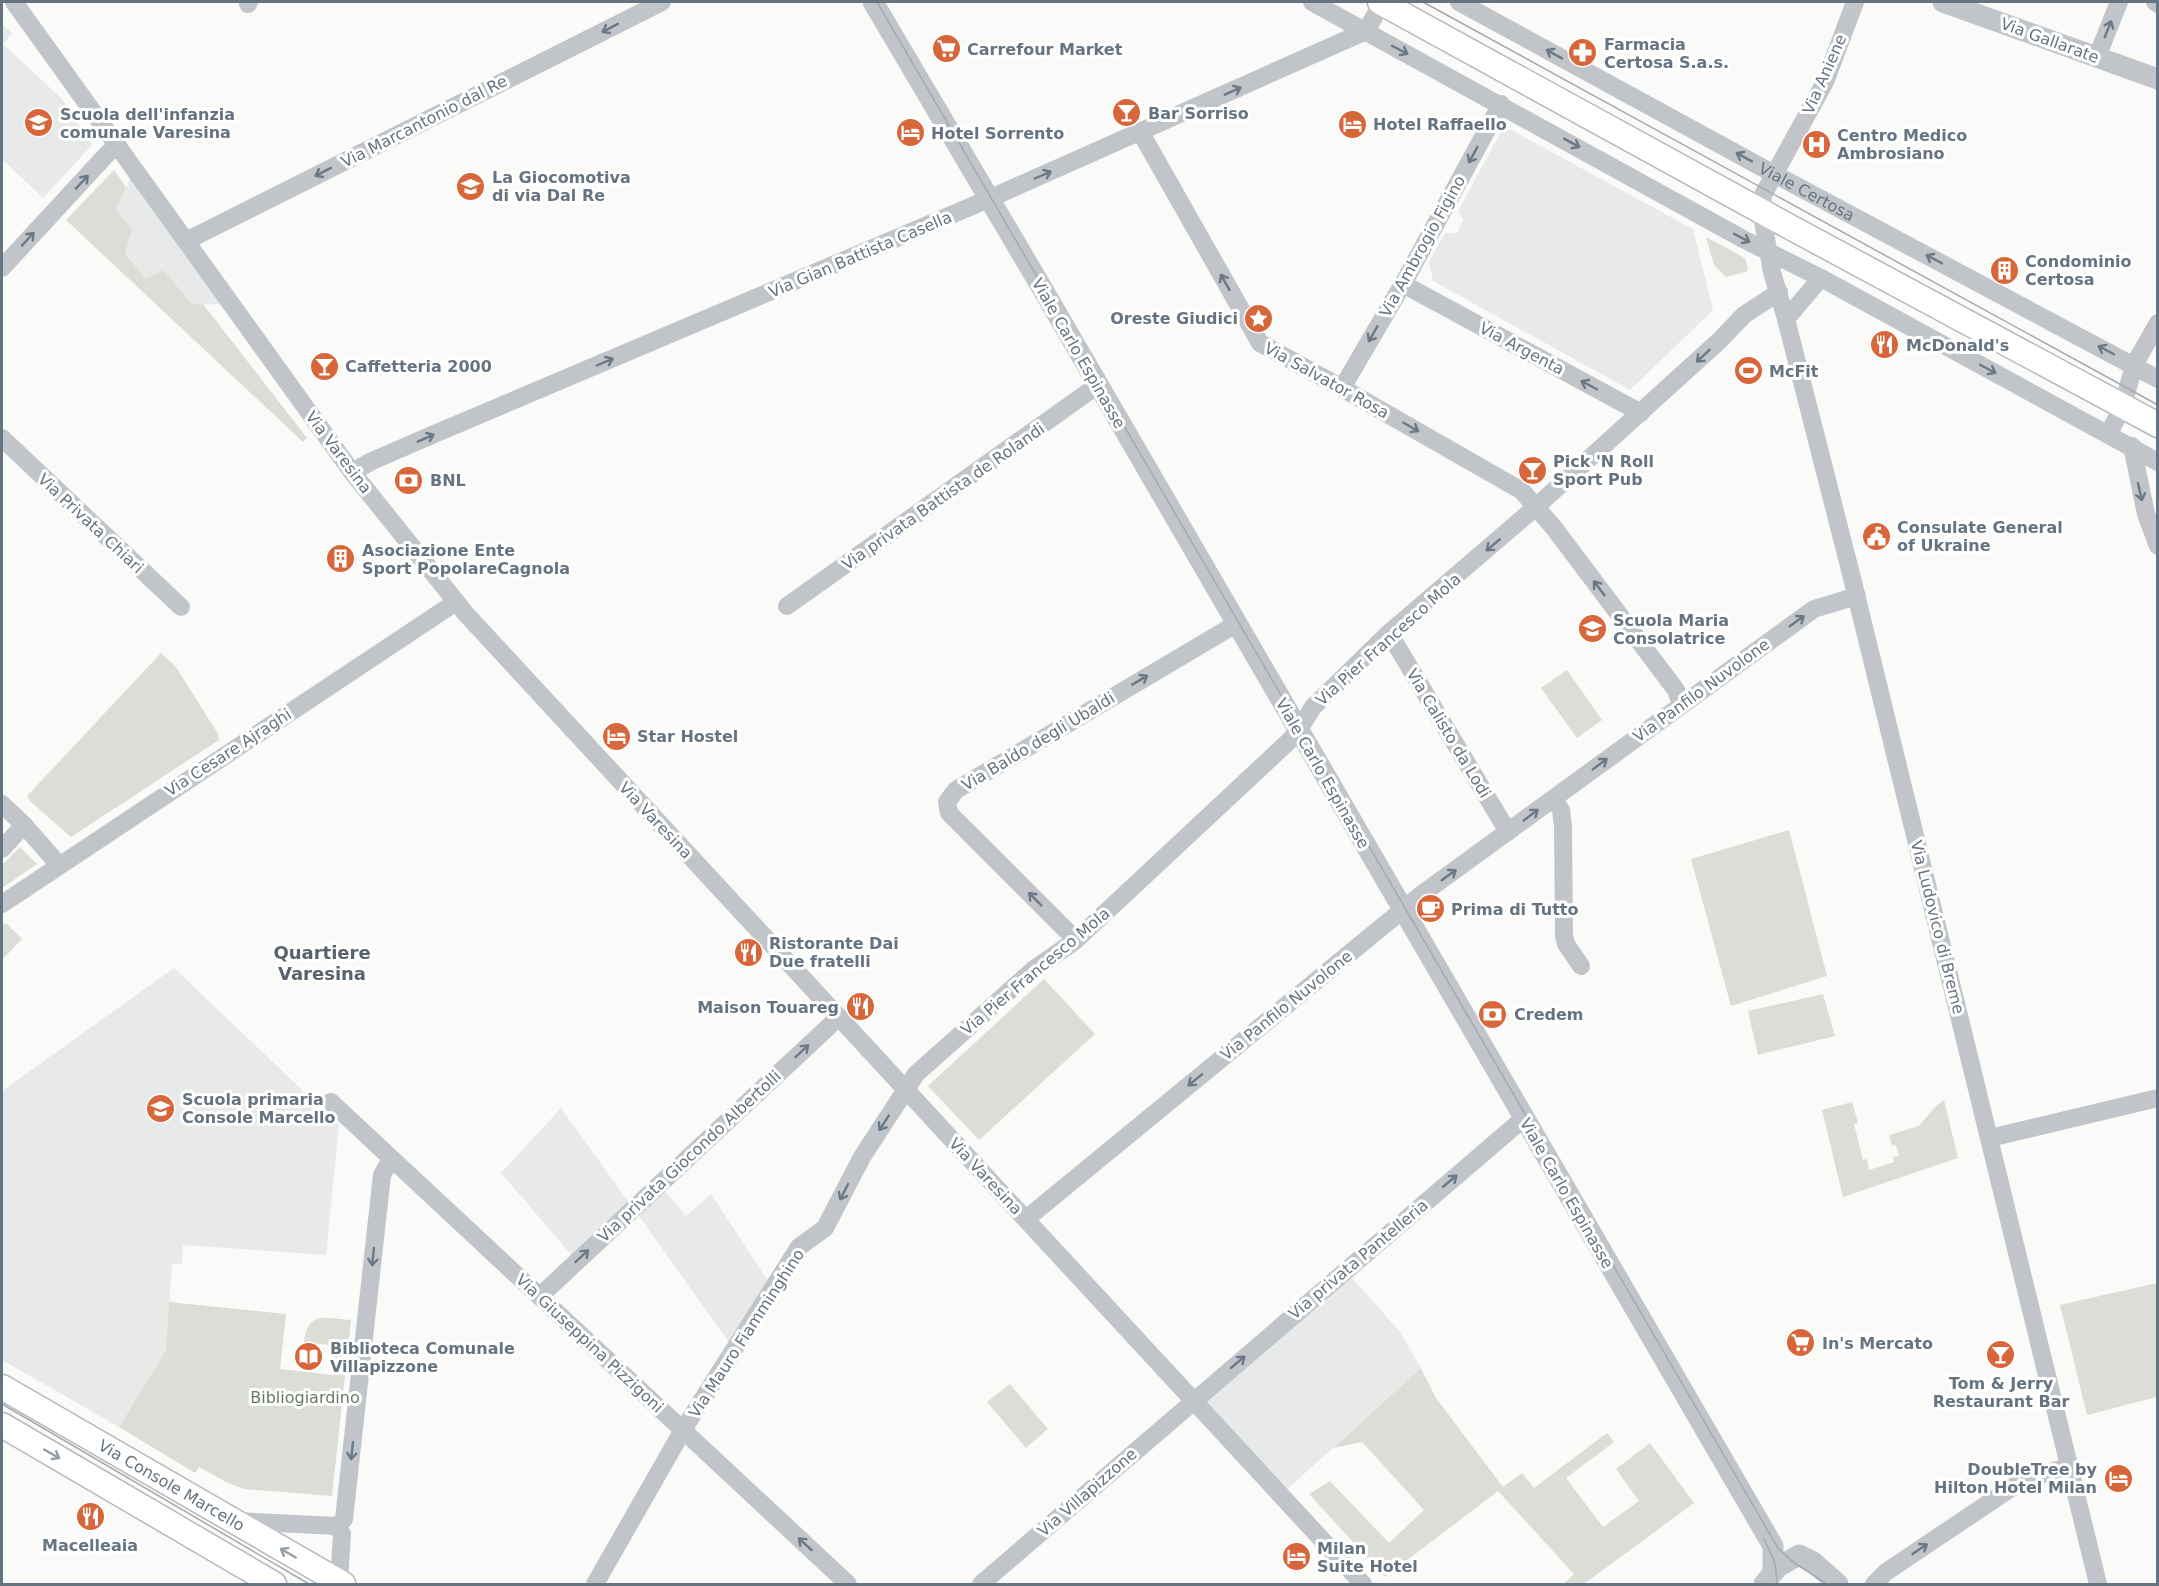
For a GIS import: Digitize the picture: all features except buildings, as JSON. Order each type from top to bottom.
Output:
[{"type":"main road","points":[[1381,2],[2157,425]]},
{"type":"main road","name":"Via Console Marcello","points":[[2,1387],[341,1583]]},
{"type":"main road","name":"Via Console Marcello","points":[[2,1425],[274,1584]]},
{"type":"street","name":"Via Varesina","points":[[14,2],[113,150],[186,241],[352,472],[456,602],[1363,1584]]},
{"type":"street","name":"Via Marcantonio dal Re","points":[[186,241],[662,2]]},
{"type":"street","name":"Viale Carlo Espinasse","points":[[873,2],[1773,1545]]},
{"type":"street","points":[[1312,2],[1769,252],[2132,446],[2157,462]]},
{"type":"street","points":[[1366,31],[1381,2]]},
{"type":"street","name":"Viale Certosa","points":[[1459,2],[2157,379]]},
{"type":"street","name":"Via Aniene","points":[[1761,210],[1762,195],[1825,82],[1855,2]]},
{"type":"street","name":"Via Gallarate","points":[[1942,2],[2157,79]]},
{"type":"street","points":[[2097,57],[2119,2]]},
{"type":"street","name":"Via Gian Battista Casella","points":[[352,472],[429,436],[1141,133],[1366,31]]},
{"type":"street","name":"Via Ambrogio Figino","points":[[1342,388],[1501,104]]},
{"type":"street","name":"Via Salvator Rosa","points":[[1141,133],[1260,343],[1522,491],[1537,506],[1676,690],[1681,704]]},
{"type":"street","points":[[2,268],[113,150]]},
{"type":"street","points":[[1761,210],[1769,252]]},
{"type":"street","name":"Via Ludovico di Breme","points":[[1769,252],[1772,272],[1857,596],[2098,1584]]},
{"type":"street","points":[[1786,319],[1821,278]]},
{"type":"street","name":"Via Argenta","points":[[1402,284],[1641,412]]},
{"type":"street","name":"Via Pier Francesco Mola","points":[[906,1089],[916,1074],[1033,970],[1076,940],[1298,731],[1313,707],[1389,633],[1537,506],[1744,315],[1779,292]]},
{"type":"street","points":[[2109,434],[2123,406],[2134,365],[2157,322]]},
{"type":"street","name":"Via privata Battista de Rolandi","points":[[788,606],[1098,385]]},
{"type":"street","name":"Via Privata Chiari","points":[[2,438],[181,608]]},
{"type":"street","points":[[2132,446],[2146,514],[2157,536]]},
{"type":"street","name":"Via Panfilo Nuvolone","points":[[1026,1219],[1402,910],[1814,609],[1857,596]]},
{"type":"street","name":"Via Cesare Ajraghi","points":[[2,904],[456,602]]},
{"type":"street","name":"Via Baldo degli Ubaldi","points":[[1076,940],[949,813],[946,802],[956,790],[1236,624]]},
{"type":"street","name":"Via Calisto da Lodi","points":[[1389,633],[1508,832]]},
{"type":"street","points":[[1553,799],[1561,810],[1563,827],[1564,936],[1566,944],[1581,966]]},
{"type":"street","points":[[2,804],[59,865]]},
{"type":"street","points":[[2,849],[24,825]]},
{"type":"street","name":"Via privata Giocondo Albertolli","points":[[540,1296],[839,1017]]},
{"type":"street","name":"Via Mauro Fiamminghino","points":[[595,1584],[683,1430],[799,1247],[825,1228],[862,1157],[906,1089]]},
{"type":"street","points":[[1990,1138],[2157,1098]]},
{"type":"street","name":"Via Giuseppina Pizzigoni","points":[[331,1102],[848,1584]]},
{"type":"street","name":"Via privata Pantelleria","points":[[1193,1400],[1524,1118]]},
{"type":"street","points":[[337,1526],[346,1515],[382,1175],[391,1159]]},
{"type":"street","name":"Via Villapizzone","points":[[981,1584],[1193,1400]]},
{"type":"street","points":[[1874,1584],[1886,1572],[2023,1480],[2068,1467]]},
{"type":"street","points":[[233,1521],[337,1526]]},
{"type":"street","points":[[337,1526],[342,1534],[341,1583]]},
{"type":"street","points":[[1768,1578],[1773,1545],[1813,1562],[1838,1584]]},
{"type":"street","points":[[1768,1578],[1784,1563],[1799,1555]]},
{"type":"shaded area","name":"Scuola dell'infanzia comunale Varesina","points":[[2,24],[12,33],[3,44],[62,99],[92,145],[43,198],[2,159]]},
{"type":"shaded area","points":[[1504,126],[1693,229],[1713,310],[1630,390],[1433,281],[1429,262],[1445,233],[1457,233],[1463,220],[1458,211]]},
{"type":"shaded area","points":[[135,168],[230,304],[192,305],[163,270],[146,280],[125,254],[132,229],[116,209]]},
{"type":"shaded area","name":"Scuola primaria Console Marcello","points":[[174,968],[339,1125],[326,1255],[183,1245],[182,1264],[172,1264],[166,1350],[119,1427],[2,1360],[2,1091]]},
{"type":"shaded area","points":[[561,1108],[632,1207],[576,1260],[501,1173]]},
{"type":"shaded area","points":[[660,1185],[686,1216],[711,1194],[772,1287],[733,1348],[634,1209]]},
{"type":"shaded area","points":[[1347,1272],[1400,1332],[1421,1368],[1282,1494],[1195,1400]]},
{"type":"green space","points":[[114,170],[126,187],[116,209],[132,229],[125,254],[146,279],[163,270],[192,304],[203,304],[307,438],[303,442],[66,220]]},
{"type":"green space","points":[[1706,237],[1745,258],[1748,268],[1746,272],[1726,277],[1714,265]]},
{"type":"green space","points":[[161,653],[176,667],[218,734],[219,740],[71,837],[27,796]]},
{"type":"green space","points":[[1567,670],[1602,720],[1577,738],[1541,688]]},
{"type":"green space","points":[[1789,830],[1827,976],[1731,1006],[1691,859]]},
{"type":"green space","points":[[20,847],[37,864],[2,888],[2,865]]},
{"type":"green space","points":[[6,923],[22,939],[2,960],[2,926]]},
{"type":"green space","points":[[1044,979],[1095,1034],[979,1140],[928,1086]]},
{"type":"green space","points":[[1823,994],[1835,1036],[1758,1055],[1748,1011]]},
{"type":"green space","points":[[1944,1100],[1958,1158],[1843,1197],[1822,1110],[1852,1102],[1858,1123],[1854,1124],[1863,1160],[1867,1159],[1869,1170],[1894,1162],[1893,1157],[1899,1156],[1896,1145],[1892,1146],[1889,1135],[1919,1126]]},
{"type":"green space","points":[[2157,1283],[2157,1397],[2087,1415],[2060,1305]]},
{"type":"green space","name":"Bibliogiardino","points":[[169,1302],[286,1314],[280,1369],[334,1375],[337,1346],[304,1342],[306,1332],[314,1320],[320,1318],[351,1320],[332,1496],[244,1489],[199,1467],[195,1473],[119,1427],[166,1350]]},
{"type":"green space","points":[[1421,1368],[1436,1398],[1503,1487],[1522,1473],[1534,1488],[1607,1433],[1614,1442],[1566,1478],[1603,1527],[1639,1501],[1616,1469],[1650,1443],[1694,1503],[1584,1584],[1563,1584],[1574,1574],[1498,1491],[1385,1577],[1309,1494],[1330,1481],[1389,1543],[1424,1510],[1362,1442],[1333,1448]]},
{"type":"green space","points":[[1010,1384],[1048,1429],[1026,1448],[987,1402]]},
{"type":"tram line","points":[[877,2],[1778,1548],[1793,1562],[1827,1584]]},
{"type":"tram line","points":[[1423,2],[2158,405]]},
{"type":"tram line","points":[[2,1404],[309,1584]]},
{"type":"tram line","points":[[1764,1539],[1775,1563],[1777,1584]]},
{"type":"place","name":"Carrefour Market","points":[[946,49]]},
{"type":"place","name":"Farmacia Certosa S.a.s.","points":[[1583,53]]},
{"type":"place","name":"Bar Sorriso","points":[[1127,113]]},
{"type":"place","name":"Scuola dell'infanzia comunale Varesina","points":[[39,123]]},
{"type":"place","name":"Hotel Raffaello","points":[[1352,124]]},
{"type":"place","name":"Hotel Sorrento","points":[[910,133]]},
{"type":"place","name":"Centro Medico Ambrosiano","points":[[1816,144]]},
{"type":"place","name":"La Giocomotiva di via Dal Re","points":[[471,186]]},
{"type":"place","name":"Condominio Certosa","points":[[2004,270]]},
{"type":"place","name":"Oreste Giudici","points":[[1259,318]]},
{"type":"place","name":"McDonald's","points":[[1885,345]]},
{"type":"place","name":"Caffetteria 2000","points":[[324,366]]},
{"type":"place","name":"McFit","points":[[1748,371]]},
{"type":"place","name":"Pick 'N Roll Sport Pub","points":[[1532,470]]},
{"type":"place","name":"BNL","points":[[409,480]]},
{"type":"place","name":"Consulate General of Ukraine","points":[[1876,536]]},
{"type":"place","name":"Asociazione Ente Sport PopolareCagnola","points":[[341,559]]},
{"type":"place","name":"Scuola Maria Consolatrice","points":[[1592,629]]},
{"type":"place","name":"Star Hostel","points":[[616,736]]},
{"type":"place","name":"Prima di Tutto","points":[[1430,909]]},
{"type":"place","name":"Ristorante Dai Due fratelli","points":[[748,952]]},
{"type":"place","name":"Maison Touareg","points":[[860,1007]]},
{"type":"place","name":"Credem","points":[[1493,1014]]},
{"type":"place","name":"Scuola primaria Console Marcello","points":[[161,1108]]},
{"type":"place","name":"In's Mercato","points":[[1801,1343]]},
{"type":"place","name":"Tom & Jerry Restaurant Bar","points":[[2001,1355]]},
{"type":"place","name":"Biblioteca Comunale Villapizzone","points":[[309,1357]]},
{"type":"place","name":"DoubleTree by Hilton Hotel Milan","points":[[2118,1478]]},
{"type":"place","name":"Macelleaia","points":[[90,1517]]},
{"type":"place","name":"Milan Suite Hotel","points":[[1296,1557]]},
{"type":"district","name":"Quartiere Varesina","points":[[322,963]]}]
